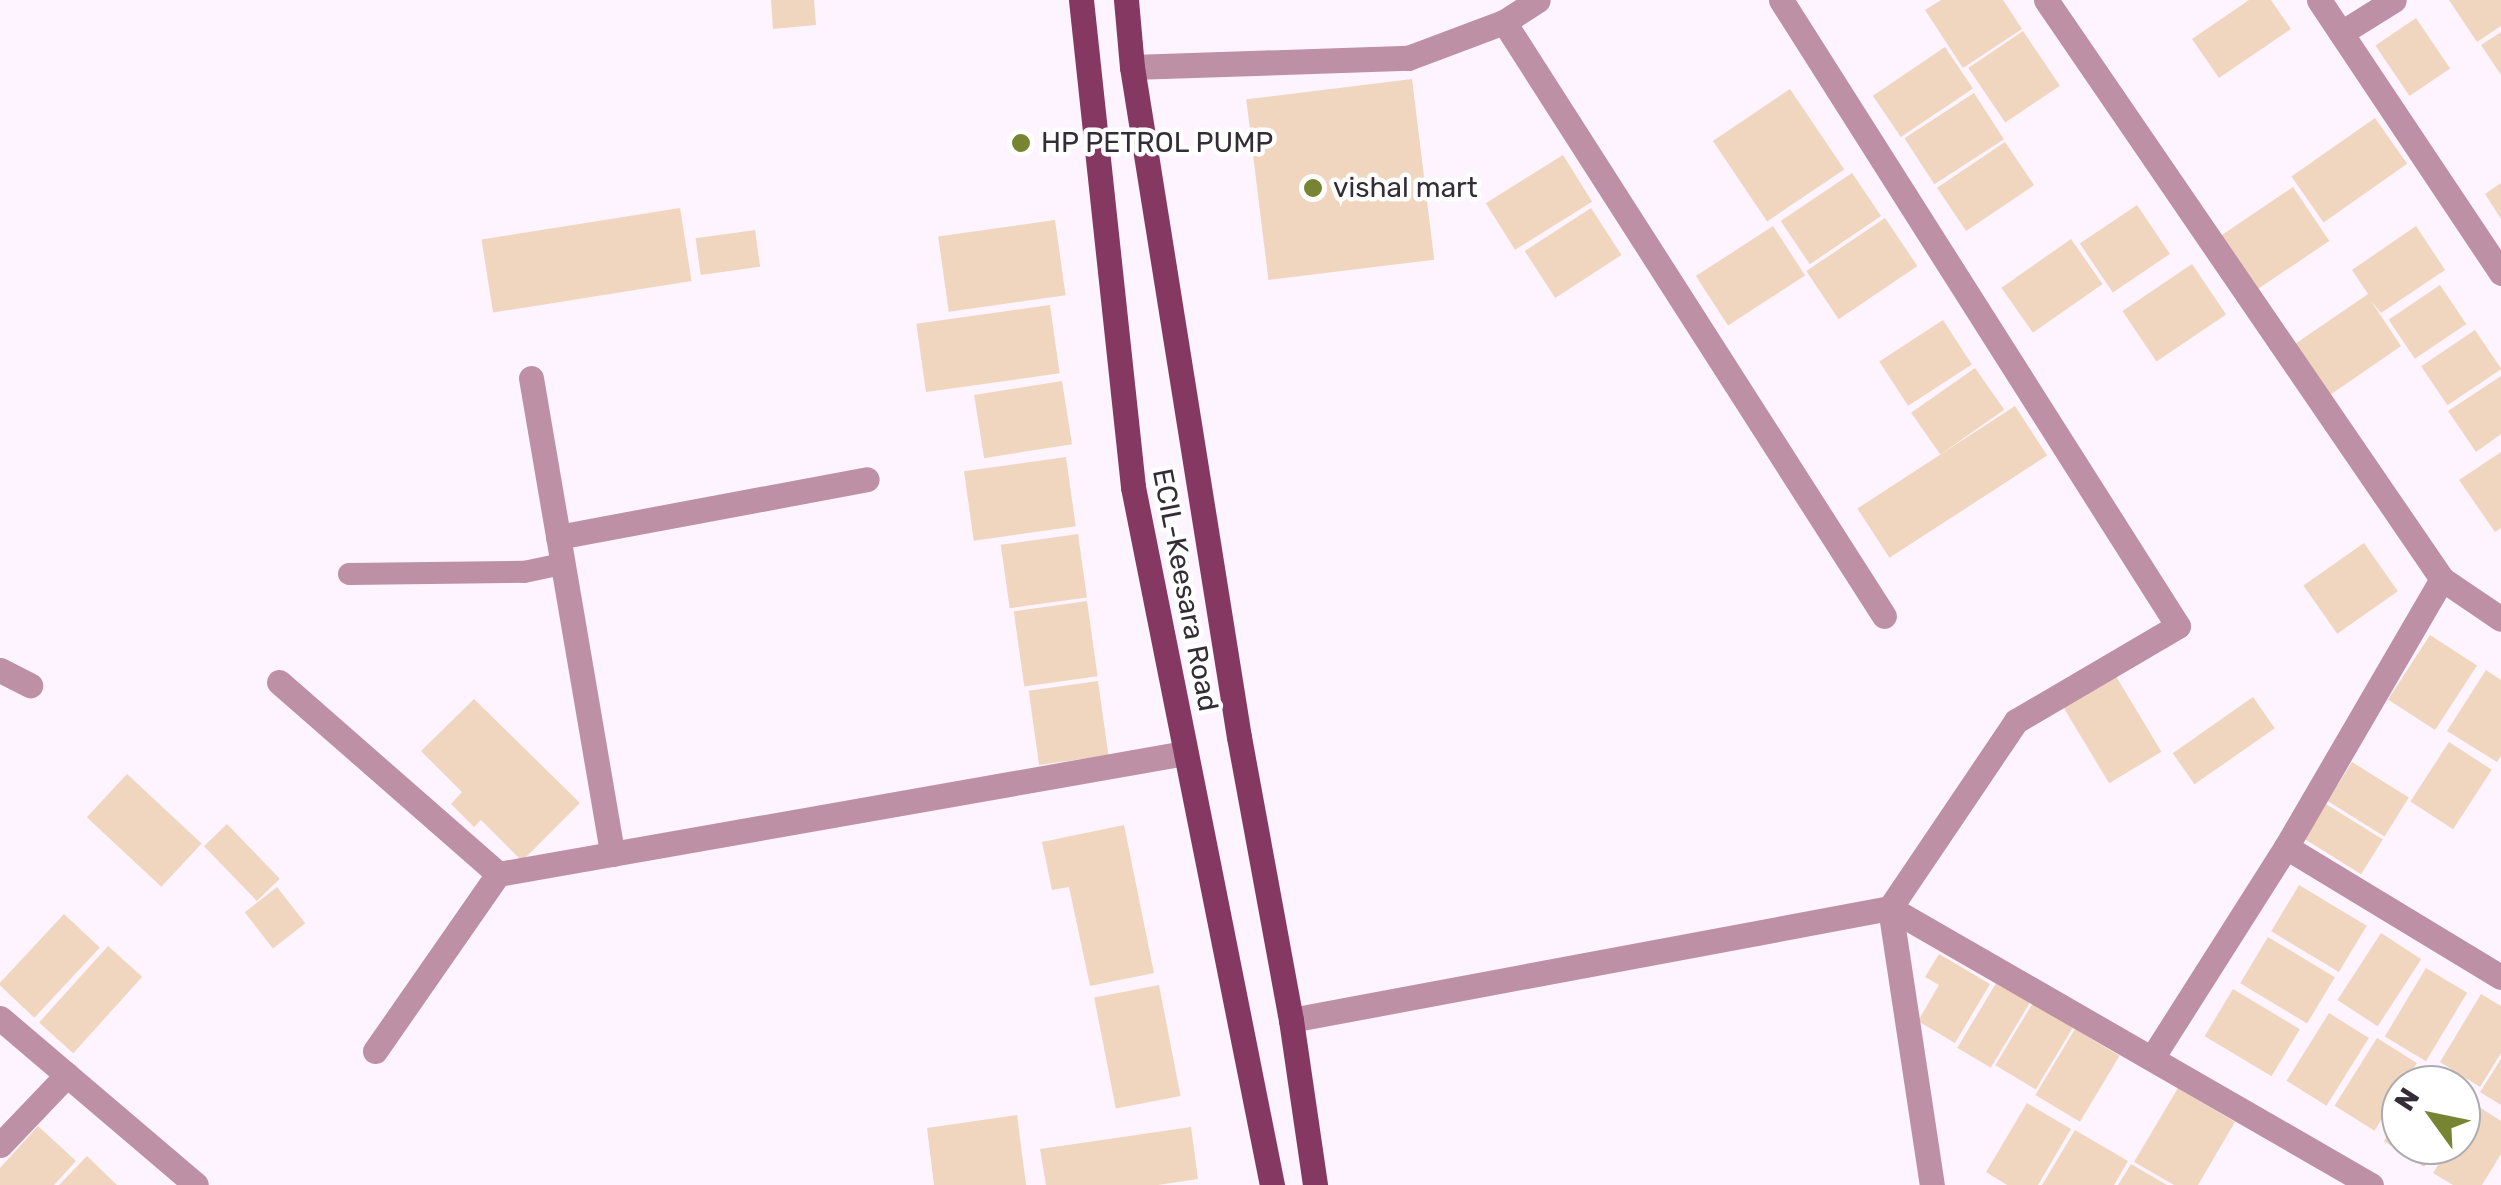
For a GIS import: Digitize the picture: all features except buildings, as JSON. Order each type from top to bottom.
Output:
[{"type":"main road","name":"ECIL-Keesara Road","points":[[1081,0],[1133,487],[1272,1185]]},
{"type":"main road","name":"ECIL-Keesara Road","points":[[1126,0],[1132,67],[1315,1185]]},
{"type":"street","points":[[1132,67],[1408,58],[1504,22],[1538,0]]},
{"type":"street","points":[[1781,0],[2178,626],[2016,721],[1890,908],[1938,1181]]},
{"type":"street","points":[[2046,0],[2442,578],[2501,619]]},
{"type":"street","points":[[2319,0],[2501,273]]},
{"type":"street","points":[[2341,33],[2394,0]]},
{"type":"street","points":[[1504,22],[1884,616]]},
{"type":"street","points":[[531,378],[612,854]]},
{"type":"street","points":[[558,537],[867,478]]},
{"type":"street","points":[[2152,1058],[2286,847],[2442,578]]},
{"type":"street","points":[[0,670],[30,686]]},
{"type":"street","points":[[280,682],[498,874]]},
{"type":"street","points":[[375,1051],[498,874],[1186,753]]},
{"type":"street","points":[[2286,847],[2501,977]]},
{"type":"street","points":[[1291,1020],[1890,908],[2371,1185]]},
{"type":"street","points":[[0,1018],[196,1185]]},
{"type":"street","points":[[0,1145],[67,1075]]},
{"type":"lane","points":[[349,574],[524,572],[563,564]]},
{"type":"place","name":"HP PETROL PUMP","points":[[1021,143]]},
{"type":"place","name":"vishal mart","points":[[1313,188]]}]
